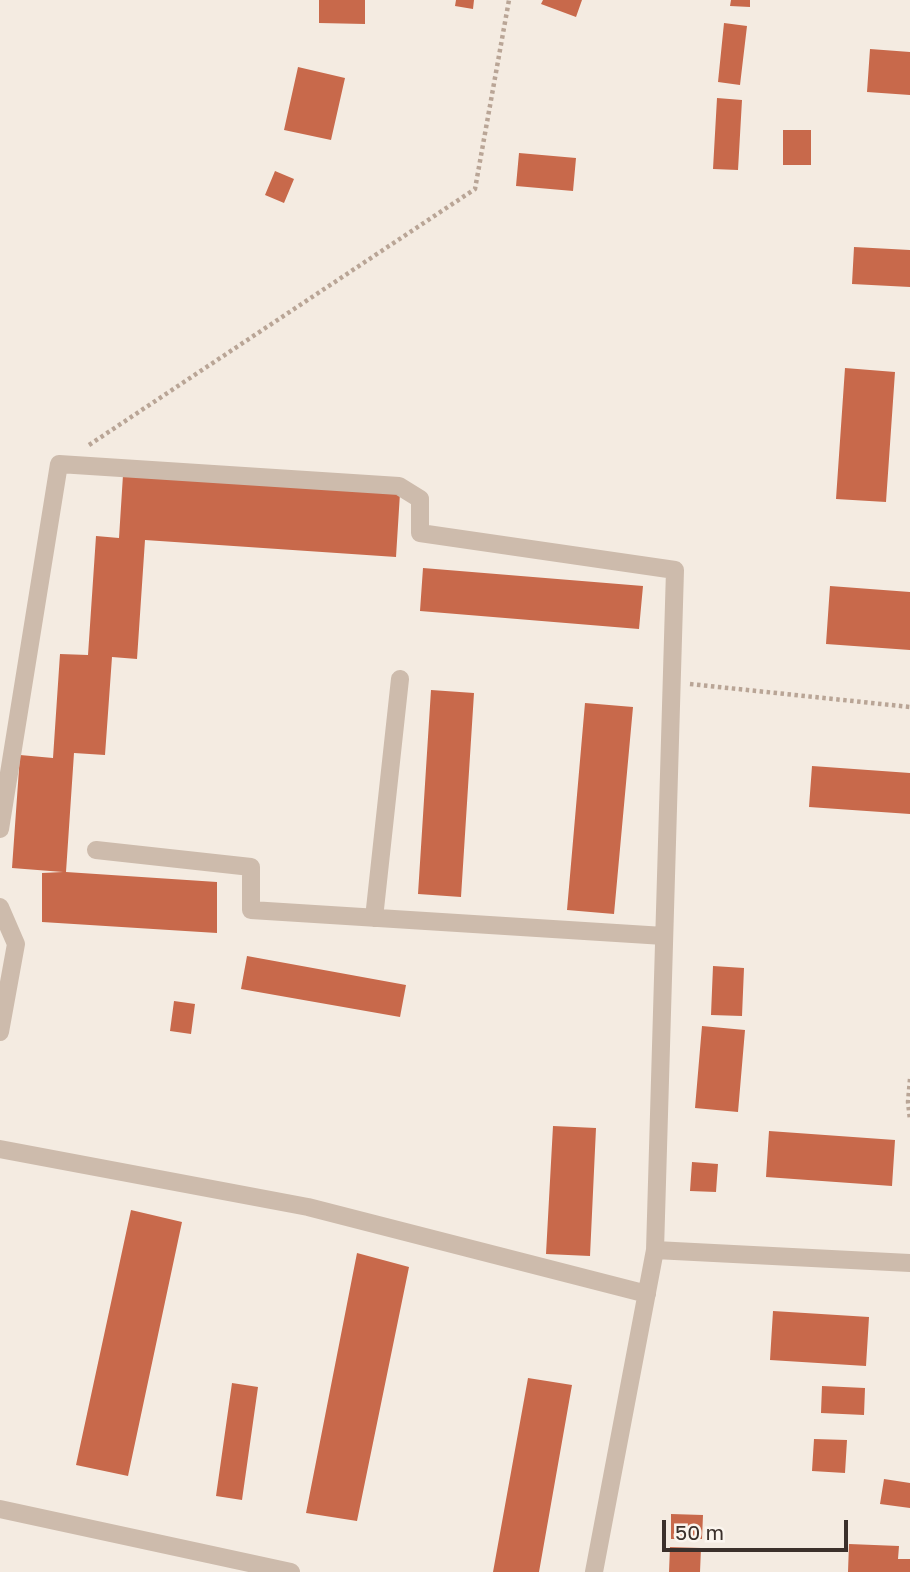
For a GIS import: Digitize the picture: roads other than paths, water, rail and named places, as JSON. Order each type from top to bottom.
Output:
[{"type":"lane","points":[[0,830],[59,464],[399,486],[420,499],[420,533],[676,570],[655,1250],[594,1572]]},
{"type":"lane","points":[[374,918],[400,679]]},
{"type":"lane","points":[[96,850],[251,867],[251,910],[664,936]]},
{"type":"lane","points":[[0,907],[16,944],[0,1032]]},
{"type":"lane","points":[[0,1149],[308,1207],[647,1294]]},
{"type":"lane","points":[[655,1250],[910,1263]]},
{"type":"lane","points":[[0,1509],[291,1572]]}]
